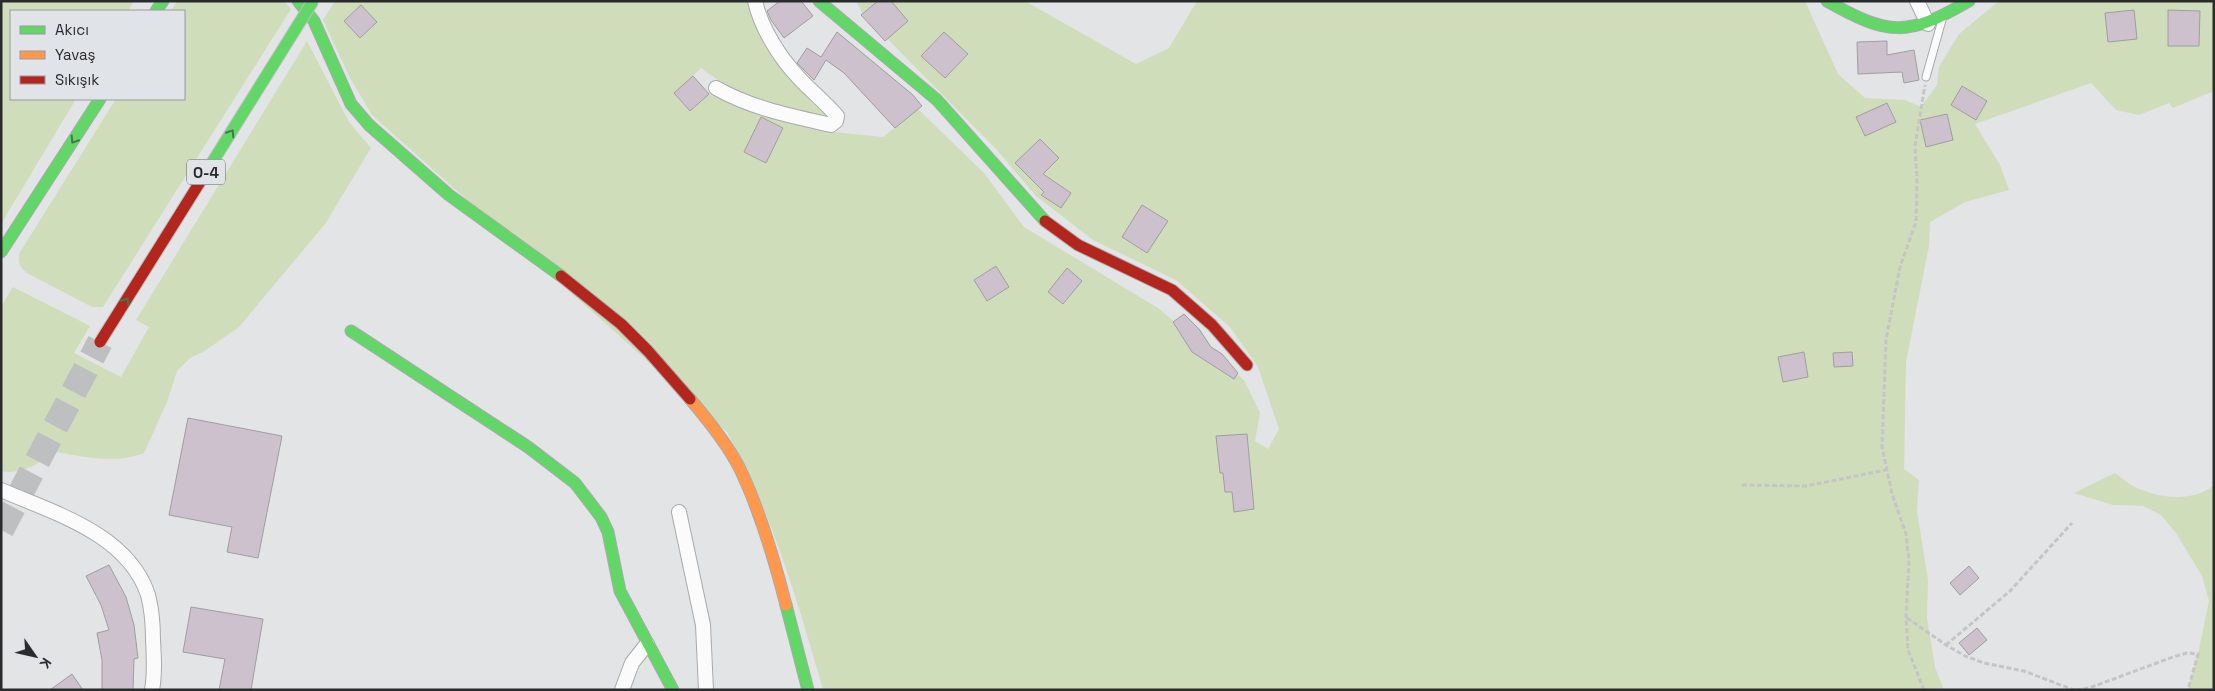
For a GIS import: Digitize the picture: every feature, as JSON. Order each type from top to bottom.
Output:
[{"type":"main road","points":[[298,1],[314,21],[345,92],[357,114],[386,142],[449,195],[589,297],[621,324],[648,351],[709,421],[738,466],[748,488],[774,560],[808,690]]},
{"type":"main road","name":"O-4","points":[[100,342],[313,1]]},
{"type":"main road","points":[[819,1],[937,100],[1045,221],[1078,244],[1172,290],[1212,325],[1248,364]]},
{"type":"main road","points":[[1827,1],[1858,18],[1889,29],[1902,31],[1942,18],[1969,1]]},
{"type":"main road","points":[[1,252],[99,100]]},
{"type":"main road","points":[[351,330],[528,447],[575,483],[590,501],[608,532],[620,591],[673,690]]},
{"type":"street","points":[[716,88],[737,100],[761,108],[831,125],[836,121],[837,116],[828,105],[800,80],[785,63],[768,32],[755,1]]},
{"type":"street","points":[[1917,1],[1928,24]]},
{"type":"street","points":[[1,490],[102,538],[124,556],[137,573],[148,594],[152,616],[154,662],[152,690]]},
{"type":"street","points":[[679,512],[704,625],[706,690]]},
{"type":"street","points":[[622,690],[632,663],[647,644]]},
{"type":"lane","points":[[1926,78],[1942,18]]},
{"type":"path","points":[[1924,690],[1908,650],[1906,617],[1910,560],[1906,534],[1892,494],[1882,446],[1886,340],[1900,267],[1916,222],[1917,180],[1915,146],[1926,78]]},
{"type":"path","points":[[1742,484],[1806,486],[1886,470]]},
{"type":"path","points":[[1946,645],[2010,592],[2072,523]]},
{"type":"path","points":[[1906,617],[1946,645],[1978,660],[2024,671],[2075,690],[2089,688],[2173,657],[2187,653],[2198,654],[2188,690]]},
{"type":"green space","points":[[1,1],[134,1],[129,10],[10,10],[10,100],[75,100],[1,224]]},
{"type":"green space","points":[[177,1],[284,1],[291,9],[103,307],[92,307],[27,273],[19,264],[20,252],[115,100],[185,100],[185,10],[172,10]]},
{"type":"green space","points":[[335,1],[749,1],[771,50],[787,75],[824,109],[826,115],[820,116],[771,105],[726,86],[701,68],[693,76],[709,94],[739,107],[832,132],[883,137],[918,109],[984,173],[1024,227],[1158,308],[1244,380],[1260,413],[1255,441],[1268,449],[1279,429],[1258,367],[1230,327],[1176,280],[1093,240],[1036,196],[996,149],[863,14],[856,1],[1025,1],[1136,64],[1169,48],[1197,1],[1805,1],[1838,74],[1865,98],[1905,100],[1921,107],[1937,85],[1939,67],[1959,34],[1999,1],[2209,1],[2214,2],[2214,91],[2173,108],[2169,103],[2139,115],[2116,110],[2091,83],[1975,124],[2000,165],[2009,190],[1965,202],[1930,222],[1929,246],[1906,362],[1904,469],[1919,480],[1917,511],[1928,580],[1927,618],[1935,667],[1944,690],[823,690],[794,591],[771,526],[727,432],[372,115],[350,78],[323,20]]},
{"type":"green space","points":[[307,41],[349,122],[371,148],[325,224],[239,327],[203,352],[190,358],[177,371],[167,402],[144,453],[133,457],[109,459],[51,451],[42,461],[29,468],[15,472],[1,471],[1,307],[13,287],[90,326],[74,353],[121,377],[149,327],[136,320]]},
{"type":"green space","points":[[2115,473],[2138,489],[2169,497],[2198,494],[2214,485],[2214,690],[2188,690],[2209,601],[2202,576],[2176,533],[2161,515],[2143,506],[2113,505],[2074,493]]},
{"type":"building","points":[[780,1],[801,1],[813,16],[784,38],[767,11]]},
{"type":"building","points":[[878,1],[891,1],[908,21],[885,41],[861,15]]},
{"type":"building","points":[[361,5],[377,22],[360,38],[344,21]]},
{"type":"building","points":[[2134,10],[2137,39],[2108,42],[2105,13]]},
{"type":"building","points":[[2168,10],[2200,11],[2199,46],[2168,46]]},
{"type":"building","points":[[837,32],[913,95],[922,106],[895,128],[844,73],[826,60],[814,80],[797,63],[807,48],[821,57]]},
{"type":"building","points":[[944,32],[968,54],[945,78],[921,56]]},
{"type":"building","points":[[1887,41],[1887,55],[1914,50],[1919,80],[1904,83],[1902,72],[1858,74],[1857,42]]},
{"type":"building","points":[[693,76],[709,94],[690,111],[674,93]]},
{"type":"building","points":[[1962,86],[1987,101],[1976,120],[1951,105]]},
{"type":"building","points":[[1887,103],[1896,122],[1865,136],[1856,117]]},
{"type":"building","points":[[1947,114],[1953,140],[1926,147],[1920,120]]},
{"type":"building","points":[[761,117],[783,128],[766,163],[744,152]]},
{"type":"building","points":[[1040,139],[1059,158],[1043,174],[1071,193],[1061,208],[1041,195],[1044,192],[1015,163]]},
{"type":"building","points":[[1142,205],[1168,221],[1147,253],[1122,237]]},
{"type":"building","points":[[996,266],[1009,287],[987,301],[974,280]]},
{"type":"building","points":[[1067,268],[1082,281],[1063,304],[1048,292]]},
{"type":"building","points":[[1184,314],[1199,329],[1211,347],[1222,354],[1238,373],[1234,379],[1192,352],[1173,322]]},
{"type":"building","points":[[1804,352],[1808,377],[1783,382],[1778,357]]},
{"type":"building","points":[[1852,352],[1853,366],[1834,367],[1833,353]]},
{"type":"building","points":[[188,418],[282,436],[258,558],[227,552],[232,527],[169,515]]},
{"type":"building","points":[[1247,434],[1254,509],[1234,512],[1232,492],[1225,492],[1223,473],[1220,473],[1216,436]]},
{"type":"building","points":[[109,565],[126,597],[134,625],[138,658],[134,659],[133,690],[102,690],[102,660],[97,633],[109,630],[101,605],[86,576]]},
{"type":"building","points":[[1969,566],[1979,578],[1960,595],[1950,583]]},
{"type":"building","points":[[191,607],[263,619],[251,690],[219,690],[225,659],[183,652]]},
{"type":"building","points":[[1977,628],[1987,640],[1969,655],[1959,643]]},
{"type":"building","points":[[72,674],[83,690],[50,690]]},
{"type":"tunnel","points":[[1,530],[100,342]]},
{"type":"traffic: fast","points":[[157,10],[163,1]]},
{"type":"traffic: fast","points":[[298,1],[314,21],[351,104],[369,125],[449,195],[561,276]]},
{"type":"traffic: fast","points":[[205,174],[313,1]]},
{"type":"traffic: fast","points":[[819,1],[937,100],[1045,221]]},
{"type":"traffic: fast","points":[[1827,1],[1867,21],[1898,28],[1929,21],[1969,1]]},
{"type":"traffic: fast","points":[[1,252],[99,100]]},
{"type":"traffic: fast","points":[[351,331],[528,447],[575,483],[601,517],[608,532],[620,591],[673,690]]},
{"type":"traffic: fast","points":[[786,605],[808,690]]},
{"type":"traffic: slow","points":[[690,399],[723,440],[739,467],[754,500],[766,534],[786,605]]},
{"type":"traffic: jam","points":[[100,342],[205,174]]},
{"type":"traffic: jam","points":[[1045,221],[1078,245],[1172,290],[1212,325],[1247,365]]},
{"type":"traffic: jam","points":[[561,276],[621,324],[648,351],[690,399]]}]
